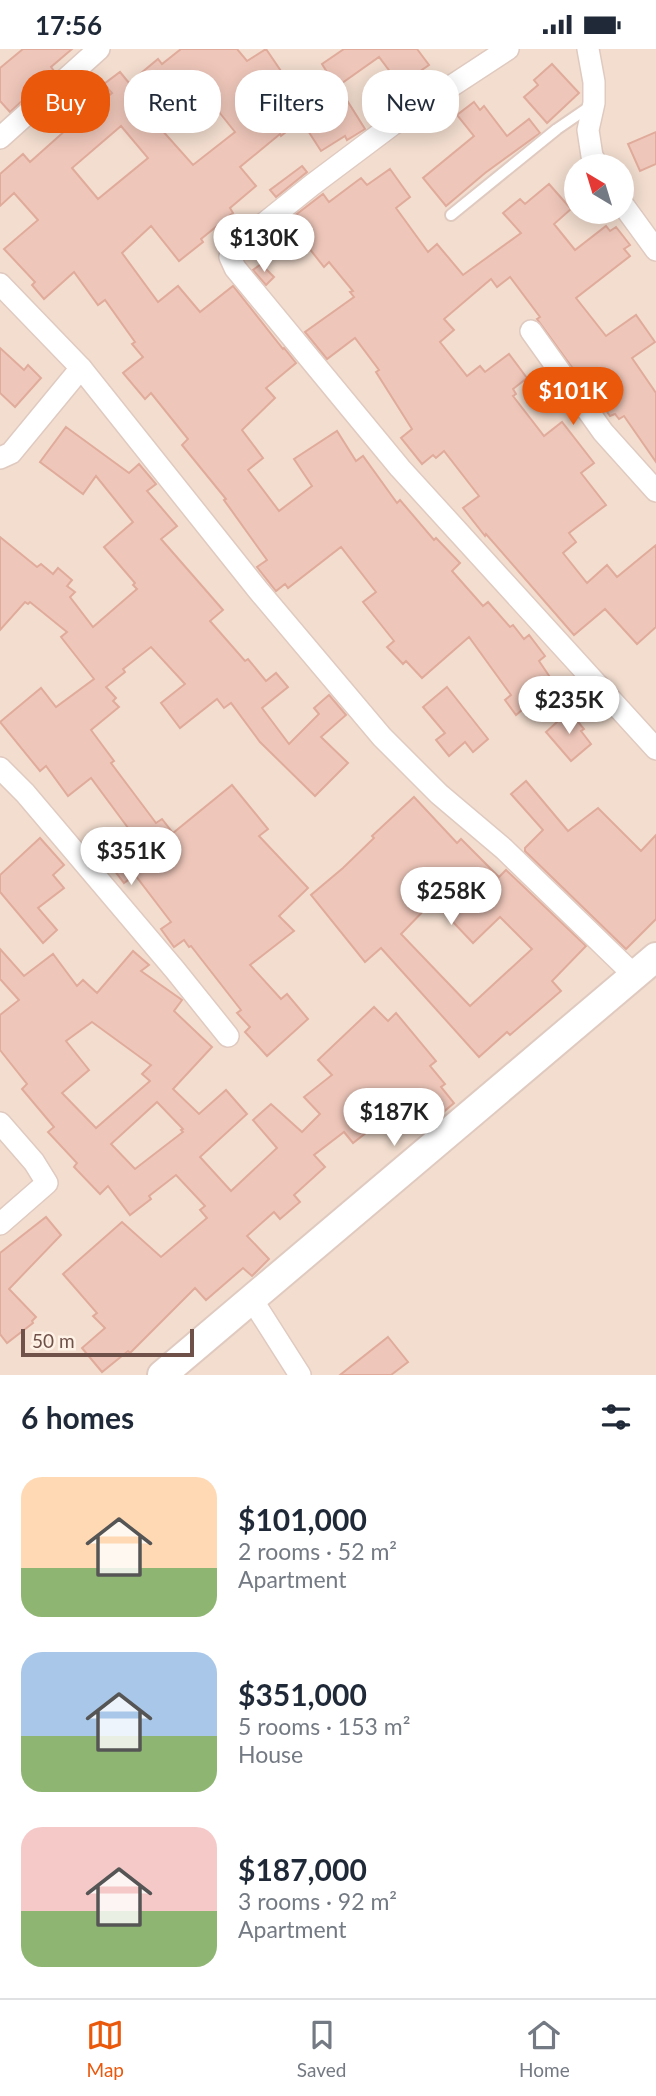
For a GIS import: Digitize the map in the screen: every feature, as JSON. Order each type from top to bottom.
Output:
[{"type":"street","points":[[0,138],[99,49]]},
{"type":"street","points":[[508,49],[382,132],[236,246],[230,257],[244,278],[400,468],[656,749]]},
{"type":"street","points":[[588,49],[594,82],[594,103],[588,130],[592,154]]},
{"type":"street","points":[[634,220],[656,250]]},
{"type":"street","points":[[0,284],[81,368],[258,590],[382,737],[439,794],[504,849],[634,975]]},
{"type":"street","points":[[531,331],[603,432],[656,491]]},
{"type":"street","points":[[0,458],[11,453],[81,368]]},
{"type":"street","points":[[0,768],[25,793],[228,1036]]},
{"type":"street","points":[[162,1375],[656,957]]},
{"type":"street","points":[[0,1123],[47,1183],[0,1224]]},
{"type":"street","points":[[251,1298],[300,1375]]},
{"type":"lane","points":[[452,215],[557,129],[594,103]]},
{"type":"shaded area","points":[[0,49],[656,49],[656,1375],[0,1375]]},
{"type":"building","points":[[23,49],[72,49],[51,67],[53,70],[21,70],[21,102],[10,112],[0,101],[0,68]]},
{"type":"building","points":[[181,49],[237,49],[247,61],[266,49],[280,70],[235,70],[235,132],[221,114],[221,70],[145,70],[158,59],[162,64]]},
{"type":"building","points":[[344,49],[417,49],[429,65],[422,70],[389,70],[379,57],[348,79],[348,70],[326,70],[322,64]]},
{"type":"building","points":[[552,64],[579,93],[547,123],[524,97],[538,85],[534,80]]},
{"type":"building","points":[[120,72],[124,77],[124,130],[121,126],[72,168],[98,199],[148,158],[127,133],[164,133],[193,165],[235,132],[285,133],[240,167],[256,186],[230,208],[233,213],[179,261],[151,226],[122,253],[158,302],[178,286],[200,312],[233,286],[296,363],[266,388],[275,398],[242,430],[263,458],[248,470],[279,511],[312,486],[294,459],[337,431],[356,461],[363,456],[397,503],[400,500],[434,540],[436,538],[460,563],[452,571],[483,606],[488,602],[524,639],[529,635],[545,656],[539,661],[554,683],[516,715],[505,700],[511,695],[469,637],[422,678],[406,661],[403,664],[387,647],[394,641],[363,602],[376,592],[341,547],[288,588],[285,584],[276,591],[257,567],[267,560],[224,500],[226,499],[182,445],[188,439],[151,393],[145,399],[123,373],[143,357],[105,300],[98,305],[74,272],[44,299],[32,285],[35,282],[4,249],[38,220],[14,193],[0,206],[0,174],[23,154],[30,162],[63,133],[110,133],[110,80]]},
{"type":"building","points":[[348,102],[362,124],[362,131],[347,140],[345,136],[321,151],[309,133],[348,133]]},
{"type":"building","points":[[474,102],[480,110],[484,106],[507,136],[529,119],[540,133],[485,173],[446,206],[423,178],[474,136],[459,117],[459,113]]},
{"type":"building","points":[[656,132],[656,164],[640,171],[628,144]]},
{"type":"building","points":[[302,166],[307,172],[276,197],[270,190]]},
{"type":"building","points":[[390,169],[410,197],[396,208],[428,252],[437,244],[463,275],[521,233],[503,213],[520,199],[525,204],[549,184],[564,201],[564,215],[554,224],[575,250],[606,226],[610,231],[616,227],[630,245],[624,249],[630,256],[576,298],[606,336],[636,315],[655,342],[632,358],[656,393],[656,462],[624,416],[619,419],[615,414],[610,416],[592,390],[590,392],[510,277],[497,287],[491,279],[444,319],[454,330],[440,342],[467,376],[480,366],[485,372],[509,354],[527,378],[513,389],[516,394],[513,396],[544,436],[562,422],[594,463],[581,473],[606,505],[569,533],[576,542],[563,553],[587,583],[607,565],[617,577],[656,545],[656,627],[637,644],[605,609],[574,635],[463,508],[479,496],[444,451],[436,458],[433,455],[422,464],[401,438],[412,429],[376,372],[379,370],[355,338],[327,359],[305,332],[354,297],[350,292],[353,291],[329,262],[324,267],[305,243],[310,238],[293,217],[323,194],[329,202],[361,178],[367,185]]},
{"type":"building","points":[[261,264],[274,277],[266,285],[253,270]]},
{"type":"building","points":[[0,348],[24,370],[28,365],[41,378],[15,407],[0,393]]},
{"type":"building","points":[[66,427],[129,473],[139,464],[156,484],[147,491],[177,526],[161,539],[223,610],[210,621],[266,681],[276,673],[288,687],[262,708],[289,744],[319,714],[314,708],[329,695],[346,715],[321,737],[348,763],[315,796],[260,742],[231,703],[224,708],[217,699],[180,728],[161,703],[185,684],[151,647],[123,669],[125,672],[106,687],[116,698],[113,701],[119,707],[91,730],[114,761],[111,763],[156,823],[162,819],[173,833],[232,785],[268,829],[259,836],[308,888],[279,916],[294,931],[250,965],[281,999],[287,994],[308,1019],[267,1056],[245,1032],[250,1027],[237,1013],[241,1010],[191,946],[184,940],[174,947],[161,929],[171,922],[135,875],[124,883],[108,862],[137,840],[91,778],[68,796],[46,766],[40,771],[0,722],[41,688],[56,707],[94,679],[61,637],[67,632],[30,602],[25,602],[0,630],[0,537],[37,567],[41,564],[53,574],[58,568],[72,580],[67,586],[75,592],[70,597],[93,627],[137,589],[133,585],[135,583],[104,547],[133,522],[96,476],[83,494],[40,462]]},
{"type":"building","points":[[447,687],[488,739],[473,752],[465,742],[449,756],[436,740],[445,733],[423,707]]},
{"type":"building","points":[[569,711],[584,729],[581,731],[591,744],[571,761],[546,732]]},
{"type":"building","points":[[526,781],[568,831],[598,808],[641,851],[656,835],[656,919],[626,949],[525,851],[543,830],[511,794]]},
{"type":"building","points":[[414,797],[457,843],[461,839],[499,877],[506,870],[586,946],[552,981],[561,991],[510,1035],[507,1032],[479,1057],[381,948],[365,962],[311,895],[343,868],[374,838],[372,836]],"holes":[[[433,901],[473,943],[500,917],[532,949],[470,1006],[401,934]]]},
{"type":"building","points":[[40,838],[64,865],[53,875],[64,888],[38,908],[57,930],[43,943],[0,892],[0,875]]},
{"type":"building","points":[[0,949],[24,976],[53,954],[77,986],[83,980],[97,993],[133,951],[149,965],[141,971],[182,1000],[174,1011],[212,1047],[173,1089],[199,1114],[226,1090],[247,1114],[200,1157],[231,1191],[277,1148],[253,1120],[271,1104],[302,1132],[320,1114],[304,1097],[332,1075],[318,1060],[374,1007],[388,1021],[396,1013],[436,1061],[430,1066],[445,1084],[441,1087],[454,1103],[429,1124],[408,1100],[353,1143],[344,1132],[314,1155],[325,1167],[294,1195],[300,1202],[280,1219],[274,1212],[247,1236],[269,1259],[252,1276],[243,1268],[206,1300],[195,1288],[130,1353],[128,1351],[102,1372],[82,1348],[105,1328],[93,1316],[97,1313],[63,1274],[122,1222],[161,1257],[207,1218],[200,1210],[205,1206],[176,1175],[130,1215],[108,1186],[100,1194],[74,1167],[77,1163],[48,1132],[54,1127],[22,1089],[27,1084],[0,1050],[0,1015],[19,1000],[0,979]],"holes":[[[92,1022],[151,1065],[142,1074],[150,1081],[96,1128],[62,1093],[89,1070],[66,1041]],[[157,1102],[183,1132],[135,1169],[111,1144]]]},
{"type":"building","points":[[46,1217],[61,1235],[9,1289],[36,1317],[33,1323],[7,1343],[0,1334],[0,1253]]},
{"type":"building","points":[[388,1337],[408,1362],[391,1375],[340,1375]]}]
